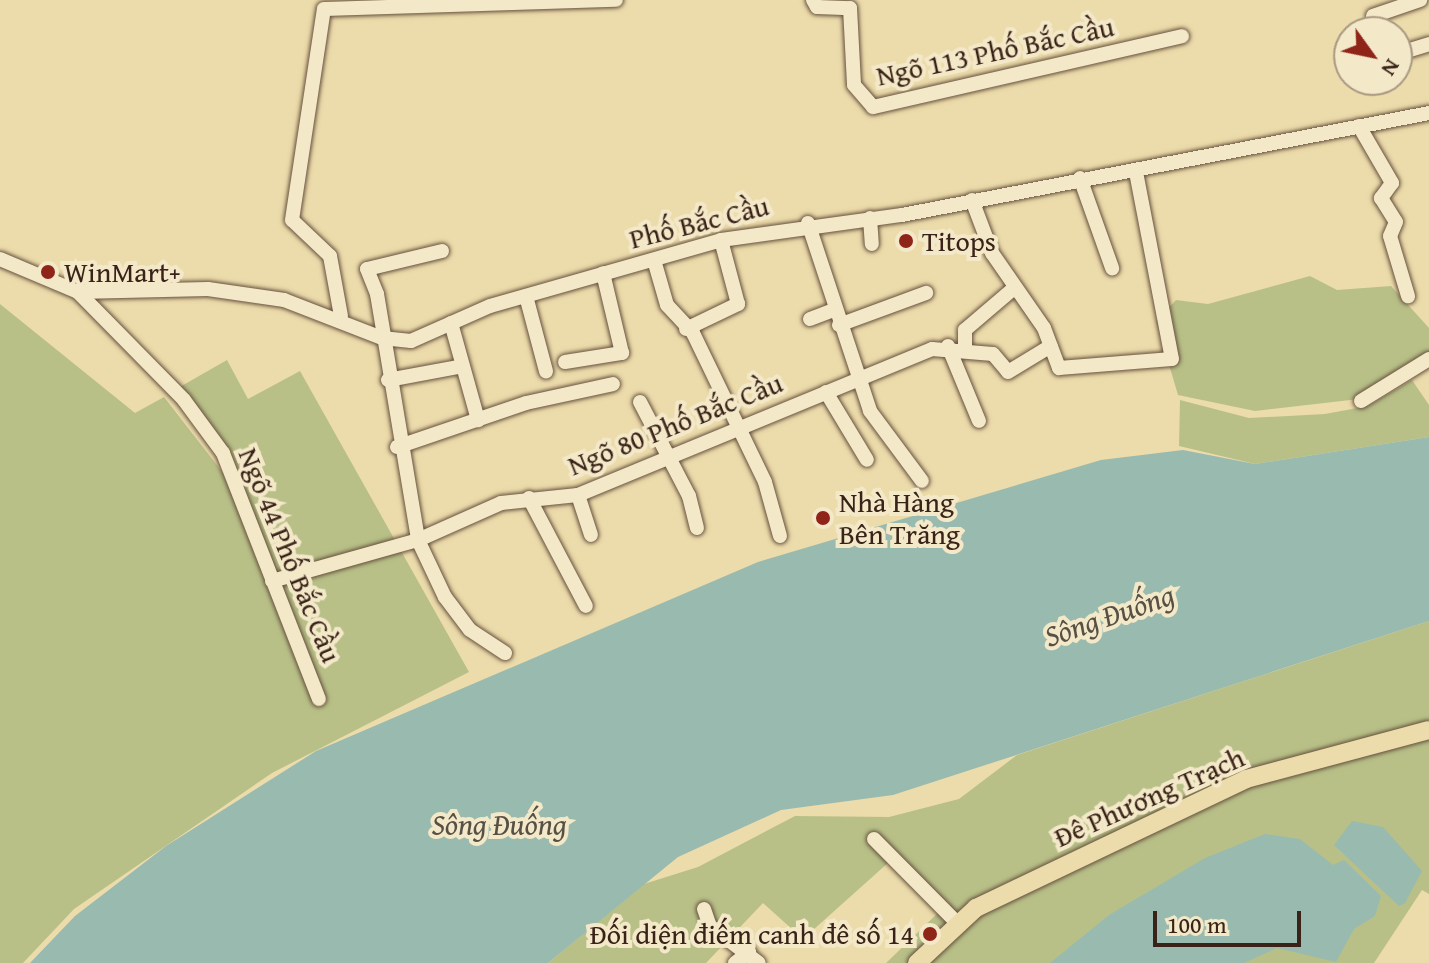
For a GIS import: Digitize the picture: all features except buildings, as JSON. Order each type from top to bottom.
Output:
[{"type":"main road","name":"Đê Phương Trạch","points":[[917,963],[976,908],[1246,779],[1429,730]]},
{"type":"street","points":[[341,316],[330,256],[292,220],[324,9],[616,0]]},
{"type":"street","name":"Ngõ 113 Phố Bắc Cầu","points":[[813,0],[817,7],[850,8],[854,85],[873,107],[1182,36]]},
{"type":"street","points":[[1373,16],[1420,0]]},
{"type":"street","name":"Phố Bắc Cầu","points":[[382,338],[411,341],[526,296],[721,240],[808,223],[870,218],[1080,178],[1136,172],[1429,113]]},
{"type":"street","points":[[1359,126],[1392,183],[1381,198],[1396,222],[1390,236],[1408,296]]},
{"type":"street","points":[[972,200],[1013,289],[1051,346],[1059,368],[1172,359],[1136,172]]},
{"type":"street","points":[[1080,178],[1112,268]]},
{"type":"street","points":[[870,218],[872,244]]},
{"type":"street","points":[[808,223],[857,380],[870,411],[922,481]]},
{"type":"street","points":[[686,329],[738,304],[721,240]]},
{"type":"street","points":[[442,251],[367,269],[382,338],[397,447],[418,540],[445,597],[470,630],[505,653]]},
{"type":"street","points":[[0,259],[78,292],[208,289],[341,316],[382,338]]},
{"type":"street","points":[[654,260],[667,305],[686,329],[765,482],[780,536]]},
{"type":"street","points":[[565,362],[622,353],[603,273]]},
{"type":"street","points":[[1013,289],[965,330],[965,347],[993,354],[1008,372],[1051,346]]},
{"type":"street","name":"Ngõ 44 Phố Bắc Cầu","points":[[78,292],[184,400],[223,453],[319,699]]},
{"type":"street","points":[[839,325],[926,293]]},
{"type":"street","points":[[526,296],[546,371]]},
{"type":"street","points":[[810,319],[834,310]]},
{"type":"street","points":[[451,323],[478,420]]},
{"type":"street","points":[[948,346],[979,421]]},
{"type":"street","name":"Ngõ 80 Phố Bắc Cầu","points":[[272,581],[418,540],[465,515],[529,498],[578,495],[857,380],[948,346],[965,347]]},
{"type":"street","points":[[1361,401],[1429,359]]},
{"type":"street","points":[[388,380],[463,366]]},
{"type":"street","points":[[397,447],[478,420],[613,384]]},
{"type":"street","points":[[826,392],[867,460]]},
{"type":"street","points":[[640,402],[669,457],[697,528]]},
{"type":"street","points":[[578,495],[591,535]]},
{"type":"street","points":[[529,498],[586,606]]},
{"type":"street","points":[[874,839],[958,924]]},
{"type":"street","points":[[704,909],[710,926],[754,958]]},
{"type":"street","points":[[735,963],[754,958]]},
{"type":"green space","points":[[1310,276],[1337,290],[1391,286],[1429,328],[1429,354],[1359,399],[1255,411],[1178,395],[1156,321],[1176,300],[1208,304]]},
{"type":"green space","points":[[0,304],[135,413],[164,397],[230,482],[237,477],[178,388],[227,360],[248,399],[300,371],[469,672],[272,773],[74,909],[23,963],[0,963]]},
{"type":"green space","points":[[1412,380],[1429,405],[1429,437],[1255,464],[1179,446],[1180,400],[1249,418],[1325,414],[1368,406]]},
{"type":"green space","points":[[1429,621],[1429,894],[1422,890],[1374,963],[886,963],[941,910],[889,862],[803,939],[763,903],[706,963],[548,963],[644,884],[698,867],[795,816],[889,817],[959,799],[1017,755]]},
{"type":"water","name":"Sông Đuống","points":[[1429,437],[1429,621],[893,795],[781,810],[678,857],[548,963],[30,963],[75,916],[166,846],[316,751],[758,562],[1101,460],[1183,450],[1255,464]]},
{"type":"water","points":[[1352,821],[1383,827],[1422,871],[1405,903],[1399,906],[1334,845]]},
{"type":"water","points":[[1265,834],[1300,839],[1333,865],[1344,860],[1381,896],[1375,916],[1354,929],[1336,962],[1277,948],[1244,963],[1050,963],[1109,915],[1205,858]]},
{"type":"place","name":"Titops","points":[[906,241]]},
{"type":"place","name":"WinMart+","points":[[48,272]]},
{"type":"place","name":"Nhà Hàng Bên Trăng","points":[[823,518]]},
{"type":"place","name":"Đối diện điếm canh đê số 14","points":[[930,934]]}]
